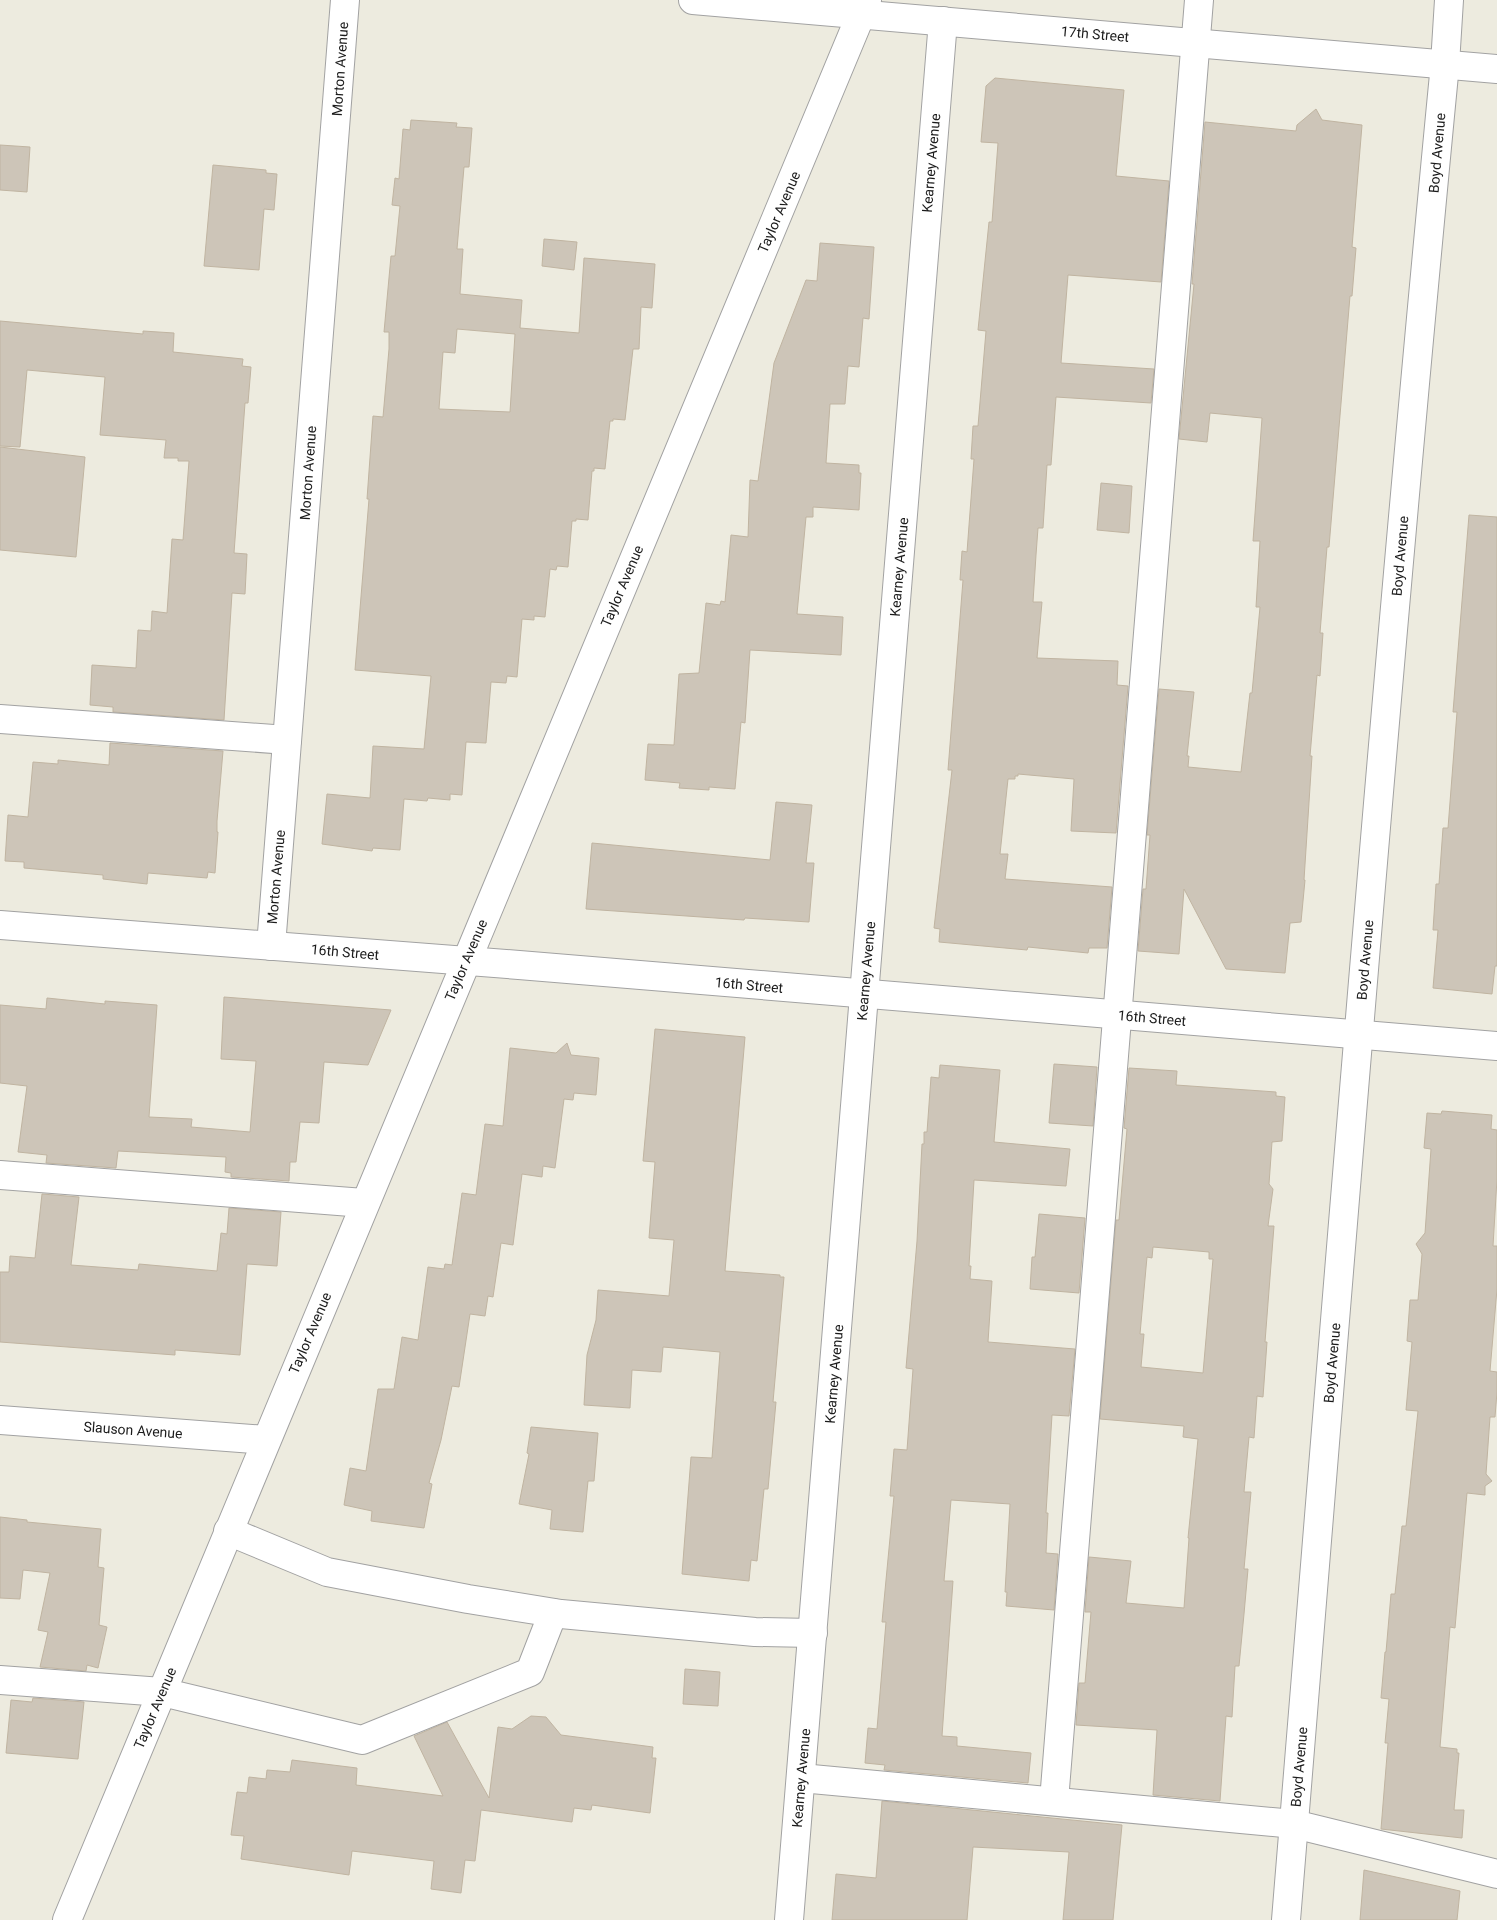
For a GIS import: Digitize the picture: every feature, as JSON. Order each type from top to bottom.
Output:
[{"type":"street","name":"Morton Avenue","points":[[271,946],[345,0]]},
{"type":"street","name":"17th Street","points":[[693,0],[864,7],[943,21],[1497,69]]},
{"type":"street","points":[[1054,1801],[1199,0]]},
{"type":"street","name":"Boyd Avenue","points":[[1286,1920],[1358,1035],[1450,0]]},
{"type":"street","name":"Taylor Avenue","points":[[67,1920],[364,1203],[864,7]]},
{"type":"street","name":"Kearney Avenue","points":[[790,1920],[943,21]]},
{"type":"street","points":[[0,719],[287,740]]},
{"type":"street","name":"16th Street","points":[[0,925],[1497,1046]]},
{"type":"street","points":[[0,1175],[364,1203]]},
{"type":"street","name":"Slauson Avenue","points":[[0,1420],[266,1440]]},
{"type":"street","points":[[228,1531],[327,1572],[468,1599],[553,1613],[755,1632],[813,1632]]},
{"type":"street","points":[[0,1680],[162,1692],[362,1740],[530,1672],[553,1613]]},
{"type":"street","points":[[801,1778],[1294,1824],[1497,1874]]},
{"type":"building","points":[[995,78],[1124,90],[1116,176],[1169,181],[1161,282],[1068,275],[1061,363],[1154,369],[1151,403],[1056,397],[1051,465],[1047,465],[1043,528],[1038,528],[1033,602],[1042,602],[1037,658],[1118,661],[1117,685],[1128,686],[1116,833],[1071,831],[1074,779],[1018,774],[1018,776],[1015,776],[1015,779],[1008,779],[1000,854],[1008,854],[1005,879],[1112,887],[1107,948],[1089,948],[1088,953],[1028,947],[1027,950],[939,942],[940,929],[934,928],[952,770],[948,770],[963,580],[960,580],[962,551],[967,552],[974,459],[971,459],[973,426],[978,426],[986,331],[978,330],[989,222],[992,222],[998,143],[981,142],[986,86]]},
{"type":"building","points":[[1316,109],[1322,120],[1362,125],[1352,247],[1356,248],[1352,296],[1350,296],[1329,547],[1327,547],[1320,633],[1323,633],[1320,676],[1317,675],[1310,756],[1312,756],[1301,922],[1290,923],[1285,973],[1226,969],[1184,889],[1179,954],[1138,951],[1143,889],[1146,889],[1150,835],[1147,835],[1159,689],[1194,692],[1187,756],[1189,756],[1188,767],[1241,772],[1250,693],[1252,693],[1260,607],[1256,607],[1260,541],[1253,541],[1262,418],[1210,413],[1207,442],[1179,439],[1194,284],[1192,284],[1205,122],[1296,131],[1297,125]]},
{"type":"building","points":[[411,120],[457,123],[456,127],[472,128],[469,167],[464,167],[457,249],[463,249],[460,294],[522,300],[520,328],[579,333],[584,258],[655,264],[652,308],[641,307],[639,349],[633,349],[625,420],[613,419],[613,421],[610,421],[605,469],[594,468],[594,471],[592,471],[588,520],[576,519],[576,521],[572,521],[568,567],[557,566],[556,570],[550,569],[545,617],[534,616],[534,620],[522,619],[517,677],[507,676],[506,683],[491,682],[486,743],[466,742],[462,795],[450,794],[450,800],[428,798],[427,801],[404,799],[400,850],[373,848],[372,851],[322,844],[327,794],[370,798],[373,746],[424,749],[431,676],[355,670],[369,499],[367,499],[373,416],[383,417],[389,349],[389,332],[384,332],[391,256],[395,256],[400,206],[392,205],[395,178],[399,179],[403,129],[410,130]],"holes":[[[457,329],[515,334],[510,412],[439,409],[443,352],[455,353]]]},
{"type":"building","points":[[0,145],[30,147],[27,192],[0,190]]},
{"type":"building","points":[[213,165],[266,170],[266,173],[277,174],[274,210],[264,209],[259,270],[204,266]]},
{"type":"building","points":[[544,239],[577,242],[574,270],[542,266]]},
{"type":"building","points":[[820,243],[874,247],[869,319],[863,318],[859,367],[848,366],[845,404],[830,404],[826,463],[859,465],[859,473],[861,473],[859,510],[813,507],[813,517],[806,517],[797,614],[843,617],[841,655],[750,650],[745,723],[741,722],[735,789],[709,787],[709,790],[679,788],[680,783],[645,780],[648,744],[674,745],[679,674],[699,673],[706,603],[720,605],[721,601],[725,602],[731,535],[748,537],[750,480],[758,481],[774,363],[806,280],[817,281]]},
{"type":"building","points":[[0,321],[143,334],[143,331],[174,333],[173,352],[243,359],[242,366],[251,367],[248,403],[245,403],[234,553],[247,554],[245,594],[232,593],[224,720],[113,712],[113,707],[90,705],[92,665],[136,668],[138,630],[151,631],[152,611],[167,613],[172,539],[183,540],[189,461],[178,461],[178,458],[164,458],[166,440],[100,435],[105,377],[27,370],[20,447],[0,446]]},
{"type":"building","points":[[0,447],[85,457],[76,557],[0,550]]},
{"type":"building","points":[[1101,483],[1132,486],[1129,533],[1097,530]]},
{"type":"building","points":[[1469,515],[1497,517],[1497,966],[1495,966],[1492,994],[1433,988],[1438,930],[1433,930],[1436,884],[1439,884],[1443,828],[1448,828],[1457,712],[1453,712]]},
{"type":"building","points":[[110,743],[223,751],[215,873],[208,872],[207,878],[148,873],[147,884],[103,879],[103,875],[24,868],[24,862],[5,861],[8,815],[28,817],[33,762],[58,764],[58,760],[109,765]]},
{"type":"building","points":[[776,802],[812,805],[806,863],[814,863],[809,922],[745,918],[744,920],[586,909],[592,843],[770,860]]},
{"type":"building","points":[[224,997],[391,1010],[368,1065],[324,1062],[319,1123],[300,1122],[296,1162],[290,1162],[289,1181],[231,1177],[231,1173],[225,1172],[226,1157],[118,1151],[116,1168],[46,1163],[47,1155],[18,1152],[27,1086],[0,1083],[0,1005],[46,1009],[47,998],[105,1004],[105,1001],[157,1005],[149,1117],[192,1119],[191,1127],[250,1132],[256,1061],[221,1059]]},
{"type":"building","points":[[655,1029],[745,1037],[725,1271],[780,1275],[780,1277],[784,1277],[773,1402],[776,1402],[768,1489],[764,1489],[757,1561],[751,1560],[749,1581],[682,1574],[691,1457],[712,1458],[720,1352],[663,1347],[661,1372],[632,1370],[630,1408],[584,1405],[587,1355],[596,1320],[598,1290],[669,1296],[674,1240],[649,1238],[655,1162],[643,1161]]},
{"type":"building","points":[[567,1043],[571,1055],[599,1058],[596,1095],[574,1093],[573,1100],[564,1099],[555,1168],[543,1166],[542,1177],[522,1174],[513,1245],[501,1243],[493,1297],[488,1296],[485,1316],[470,1314],[459,1387],[452,1386],[441,1440],[429,1483],[432,1484],[424,1528],[371,1521],[372,1511],[344,1505],[350,1468],[366,1471],[378,1389],[394,1389],[402,1337],[418,1340],[428,1267],[444,1269],[445,1264],[452,1265],[462,1193],[476,1195],[485,1124],[503,1126],[510,1048],[556,1053]]},
{"type":"building","points":[[1054,1064],[1097,1067],[1093,1126],[1049,1123]]},
{"type":"building","points":[[940,1065],[1000,1070],[994,1142],[1070,1149],[1066,1186],[974,1180],[969,1266],[971,1266],[970,1279],[992,1281],[988,1342],[1075,1349],[1069,1416],[1052,1415],[1046,1513],[1048,1513],[1046,1553],[1058,1554],[1054,1610],[1006,1606],[1007,1592],[1005,1592],[1010,1504],[951,1500],[944,1581],[953,1581],[942,1736],[957,1737],[957,1746],[1031,1753],[1028,1783],[884,1770],[885,1765],[865,1763],[868,1728],[877,1729],[886,1622],[882,1622],[894,1496],[890,1496],[894,1449],[907,1450],[913,1369],[906,1368],[917,1241],[922,1144],[924,1144],[924,1132],[927,1132],[931,1077],[939,1078]]},
{"type":"building","points":[[1129,1068],[1177,1071],[1176,1085],[1276,1092],[1276,1096],[1285,1097],[1282,1141],[1272,1142],[1269,1184],[1273,1189],[1268,1226],[1274,1226],[1265,1342],[1267,1342],[1263,1397],[1257,1396],[1254,1438],[1249,1437],[1244,1492],[1251,1492],[1244,1569],[1248,1569],[1239,1666],[1235,1666],[1232,1717],[1226,1716],[1220,1801],[1153,1795],[1157,1730],[1076,1725],[1079,1683],[1085,1683],[1091,1612],[1085,1612],[1089,1557],[1131,1561],[1126,1603],[1184,1608],[1188,1538],[1198,1439],[1183,1437],[1184,1426],[1100,1419],[1116,1220],[1119,1220],[1127,1129],[1124,1128]],"holes":[[[1153,1247],[1209,1252],[1209,1259],[1213,1259],[1203,1373],[1141,1367],[1144,1334],[1140,1334],[1147,1257],[1152,1258]]]},
{"type":"building","points":[[1442,1111],[1492,1115],[1491,1129],[1497,1130],[1497,1179],[1493,1246],[1497,1246],[1497,1289],[1490,1371],[1497,1372],[1497,1392],[1495,1417],[1490,1417],[1486,1474],[1492,1481],[1485,1486],[1485,1495],[1467,1493],[1455,1628],[1450,1627],[1440,1747],[1457,1749],[1457,1753],[1459,1753],[1454,1810],[1464,1810],[1462,1838],[1381,1829],[1388,1743],[1385,1743],[1389,1699],[1381,1698],[1385,1652],[1391,1594],[1395,1594],[1402,1526],[1406,1526],[1418,1411],[1406,1410],[1412,1342],[1407,1341],[1410,1300],[1418,1300],[1422,1254],[1416,1244],[1425,1233],[1431,1149],[1424,1148],[1427,1113],[1441,1114]]},
{"type":"building","points":[[42,1194],[79,1197],[71,1265],[138,1270],[139,1264],[217,1271],[221,1233],[227,1234],[229,1208],[281,1212],[277,1266],[247,1264],[240,1355],[175,1350],[175,1355],[0,1342],[0,1272],[9,1272],[10,1256],[35,1258]]},
{"type":"building","points":[[1039,1214],[1085,1218],[1079,1293],[1030,1289],[1032,1257],[1035,1257]]},
{"type":"building","points":[[531,1427],[598,1433],[594,1481],[588,1481],[583,1532],[550,1529],[552,1510],[519,1504],[529,1454],[527,1453]]},
{"type":"building","points":[[0,1517],[27,1520],[27,1522],[101,1529],[98,1567],[104,1568],[99,1625],[107,1627],[98,1668],[87,1665],[86,1671],[40,1667],[48,1632],[38,1630],[50,1573],[23,1570],[20,1599],[0,1598]]},
{"type":"building","points":[[685,1669],[720,1672],[718,1706],[683,1704]]},
{"type":"building","points":[[33,1698],[84,1702],[78,1759],[6,1753],[11,1700],[32,1702]]},
{"type":"building","points":[[531,1716],[546,1717],[561,1735],[653,1747],[652,1758],[656,1758],[650,1813],[592,1805],[591,1810],[574,1808],[572,1822],[481,1810],[475,1861],[465,1860],[461,1893],[431,1889],[434,1861],[352,1851],[349,1875],[241,1859],[244,1836],[231,1835],[237,1792],[247,1793],[249,1777],[266,1779],[267,1770],[290,1772],[292,1760],[357,1768],[356,1785],[443,1796],[414,1736],[447,1722],[489,1798],[498,1727],[512,1729]]},
{"type":"building","points":[[882,1801],[1122,1825],[1113,1920],[1063,1920],[1069,1852],[973,1847],[967,1920],[832,1920],[836,1874],[876,1878]]},
{"type":"building","points":[[1364,1870],[1460,1891],[1457,1920],[1360,1920]]}]
